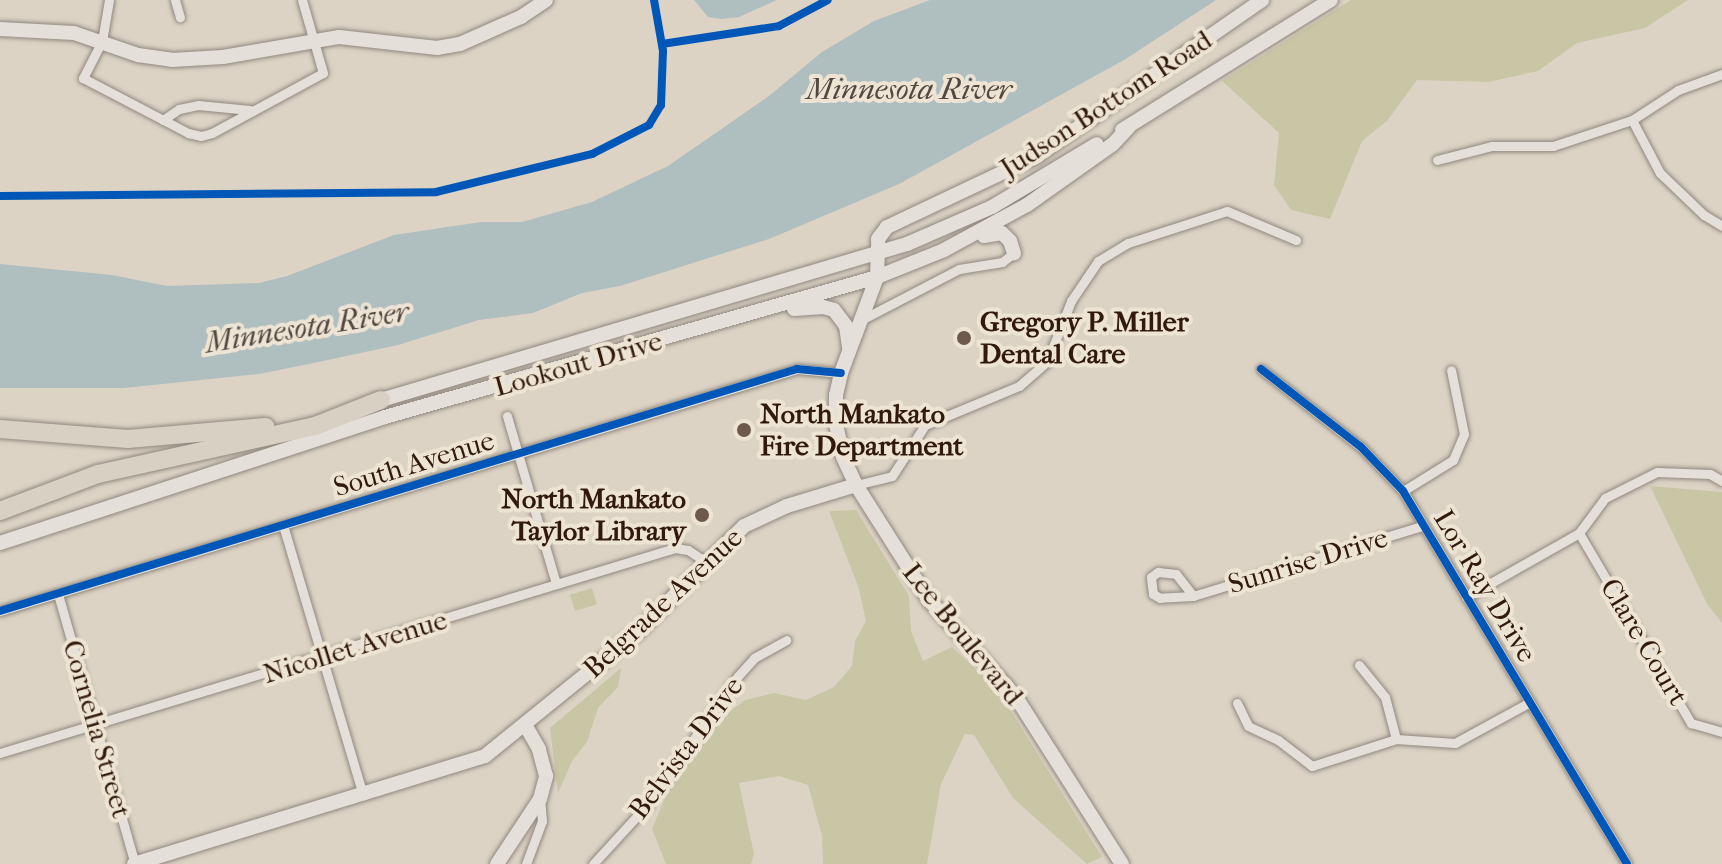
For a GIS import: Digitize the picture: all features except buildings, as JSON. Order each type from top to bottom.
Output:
[{"type":"highway","points":[[0,429],[93,438],[165,438],[274,426],[381,400]]},
{"type":"highway","points":[[0,511],[98,474],[315,426],[381,400]]},
{"type":"main road","name":"Judson Bottom Road","points":[[875,254],[878,239],[887,227],[1037,156],[1262,0]]},
{"type":"main road","name":"Lookout Drive","points":[[381,400],[875,254],[951,227],[992,207],[1129,127],[1331,0]]},
{"type":"main road","points":[[0,29],[62,31],[102,41],[138,55],[172,60],[223,57],[313,40],[354,36],[425,48],[448,47],[508,23],[542,2]]},
{"type":"main road","name":"Lookout Drive","points":[[0,543],[385,417],[877,277],[913,263],[1027,205],[1113,144],[1129,127]]},
{"type":"main road","points":[[1014,253],[1017,223],[1027,205]]},
{"type":"main road","points":[[913,263],[947,255],[998,231],[1010,241],[1014,253]]},
{"type":"main road","name":"Lee Boulevard","points":[[875,254],[877,277],[841,373],[836,424],[843,457],[856,485],[929,600],[1016,697],[1122,864]]},
{"type":"main road","points":[[719,324],[823,307],[842,316],[849,349]]},
{"type":"main road","name":"Belgrade Avenue","points":[[134,864],[468,764],[485,756],[637,633],[744,526],[766,515],[856,485]]},
{"type":"main road","points":[[497,864],[540,799],[546,776],[539,749],[525,725]]},
{"type":"street","points":[[109,0],[102,41],[83,78],[163,120],[201,136],[323,73],[302,0]]},
{"type":"street","points":[[175,0],[180,17]]},
{"type":"street","points":[[1437,160],[1492,146],[1553,146],[1632,120],[1678,90],[1722,74]]},
{"type":"street","points":[[163,120],[179,109],[198,105],[244,111],[257,108]]},
{"type":"street","points":[[1632,120],[1660,173],[1704,215],[1722,226]]},
{"type":"street","name":"Belgrade Avenue","points":[[856,485],[892,476],[925,425],[1019,386],[1047,362],[1071,301],[1098,261],[1128,243],[1227,211],[1296,240]]},
{"type":"street","points":[[861,320],[959,269],[1002,262],[1014,253]]},
{"type":"street","name":"South Avenue","points":[[0,611],[797,369],[841,373]]},
{"type":"street","name":"Lor Ray Drive","points":[[1261,369],[1361,447],[1403,491],[1627,864]]},
{"type":"street","points":[[1403,491],[1453,460],[1464,434],[1451,370]]},
{"type":"street","points":[[507,416],[556,584]]},
{"type":"street","points":[[1466,597],[1579,533],[1605,498],[1657,472],[1710,474],[1722,481]]},
{"type":"street","points":[[283,525],[363,795]]},
{"type":"street","name":"Sunrise Drive","points":[[1193,596],[1176,574],[1158,572],[1151,577],[1153,594],[1160,598],[1193,596],[1422,526]]},
{"type":"street","name":"Clare Court","points":[[1579,533],[1691,723],[1722,732]]},
{"type":"street","name":"Nicollet Avenue","points":[[0,753],[323,658],[675,548],[688,550],[706,562]]},
{"type":"street","name":"Cornelia Street","points":[[58,594],[134,864]]},
{"type":"street","name":"Belvista Drive","points":[[593,864],[648,804],[738,676],[754,658],[786,640]]},
{"type":"street","points":[[1359,665],[1385,697],[1396,739]]},
{"type":"street","points":[[1237,703],[1248,726],[1278,740],[1312,766],[1396,739],[1455,743],[1530,702]]},
{"type":"street","points":[[526,864],[542,821],[540,799]]},
{"type":"shaded area","points":[[1351,0],[1688,0],[1645,28],[1577,43],[1538,71],[1488,82],[1417,80],[1387,121],[1362,141],[1330,219],[1291,210],[1274,185],[1279,133],[1222,81]]},
{"type":"shaded area","points":[[1650,486],[1722,492],[1722,623],[1707,604]]},
{"type":"shaded area","points":[[856,510],[909,596],[911,631],[923,661],[952,647],[997,689],[1102,857],[1087,864],[1013,798],[974,735],[965,734],[941,784],[927,864],[823,864],[822,836],[808,785],[779,776],[739,783],[754,854],[751,864],[666,864],[652,829],[668,791],[717,721],[745,700],[774,693],[806,700],[834,687],[852,666],[855,641],[866,621],[859,589],[829,511]]},
{"type":"shaded area","points":[[592,588],[597,604],[575,611],[570,595]]},
{"type":"shaded area","points":[[621,668],[618,687],[598,708],[587,742],[572,761],[558,793],[550,728]]},
{"type":"water","points":[[694,0],[777,0],[739,17],[721,19],[708,17]]},
{"type":"water","name":"Minnesota River","points":[[930,0],[1216,0],[1124,60],[899,184],[769,239],[620,286],[582,293],[533,313],[479,320],[398,345],[259,374],[124,388],[0,388],[0,264],[112,275],[167,286],[259,283],[287,276],[394,235],[481,222],[522,222],[592,202],[668,166],[769,96],[822,52],[874,21]]},
{"type":"cycle path","points":[[0,196],[436,192],[592,154],[649,125],[661,105],[663,51],[654,0]]},
{"type":"cycle path","points":[[662,44],[779,26],[828,0]]},
{"type":"cycle path","points":[[0,611],[797,369],[841,373]]},
{"type":"cycle path","points":[[1261,369],[1361,447],[1403,491],[1627,864]]},
{"type":"place","name":"Gregory P. Miller Dental Care","points":[[964,338]]},
{"type":"place","name":"North Mankato Fire Department","points":[[744,430]]},
{"type":"place","name":"North Mankato Taylor Library","points":[[702,515]]}]
